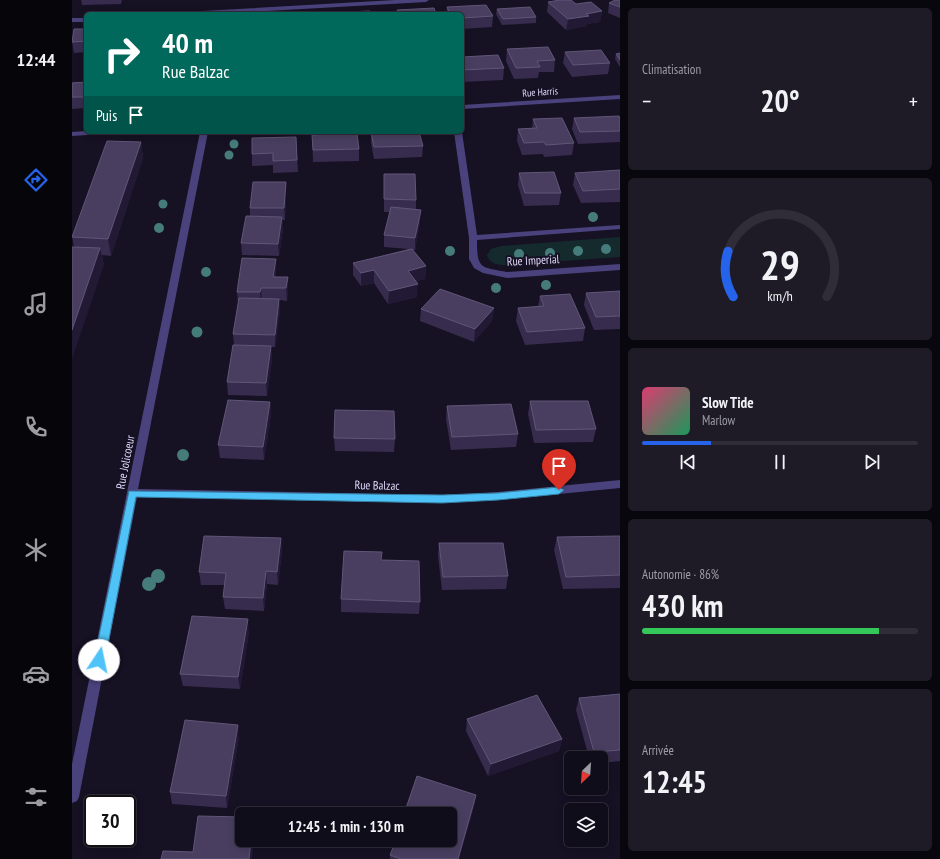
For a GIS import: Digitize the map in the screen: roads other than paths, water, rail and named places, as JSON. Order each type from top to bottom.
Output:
[{"type":"street","points":[[219,12],[426,0]]},
{"type":"street","points":[[72,20],[84,20]]},
{"type":"street","name":"Rue Harris","points":[[464,107],[620,97]]},
{"type":"street","points":[[72,134],[84,133]]},
{"type":"street","name":"Rue Jolicoeur","points":[[72,798],[204,134]]},
{"type":"street","name":"Rue Imperial","points":[[458,134],[473,238],[473,259],[477,266],[495,274],[507,275],[620,267]]},
{"type":"street","points":[[473,238],[620,227]]},
{"type":"street","name":"Rue Balzac","points":[[132,493],[442,499],[498,496],[620,484]]}]
